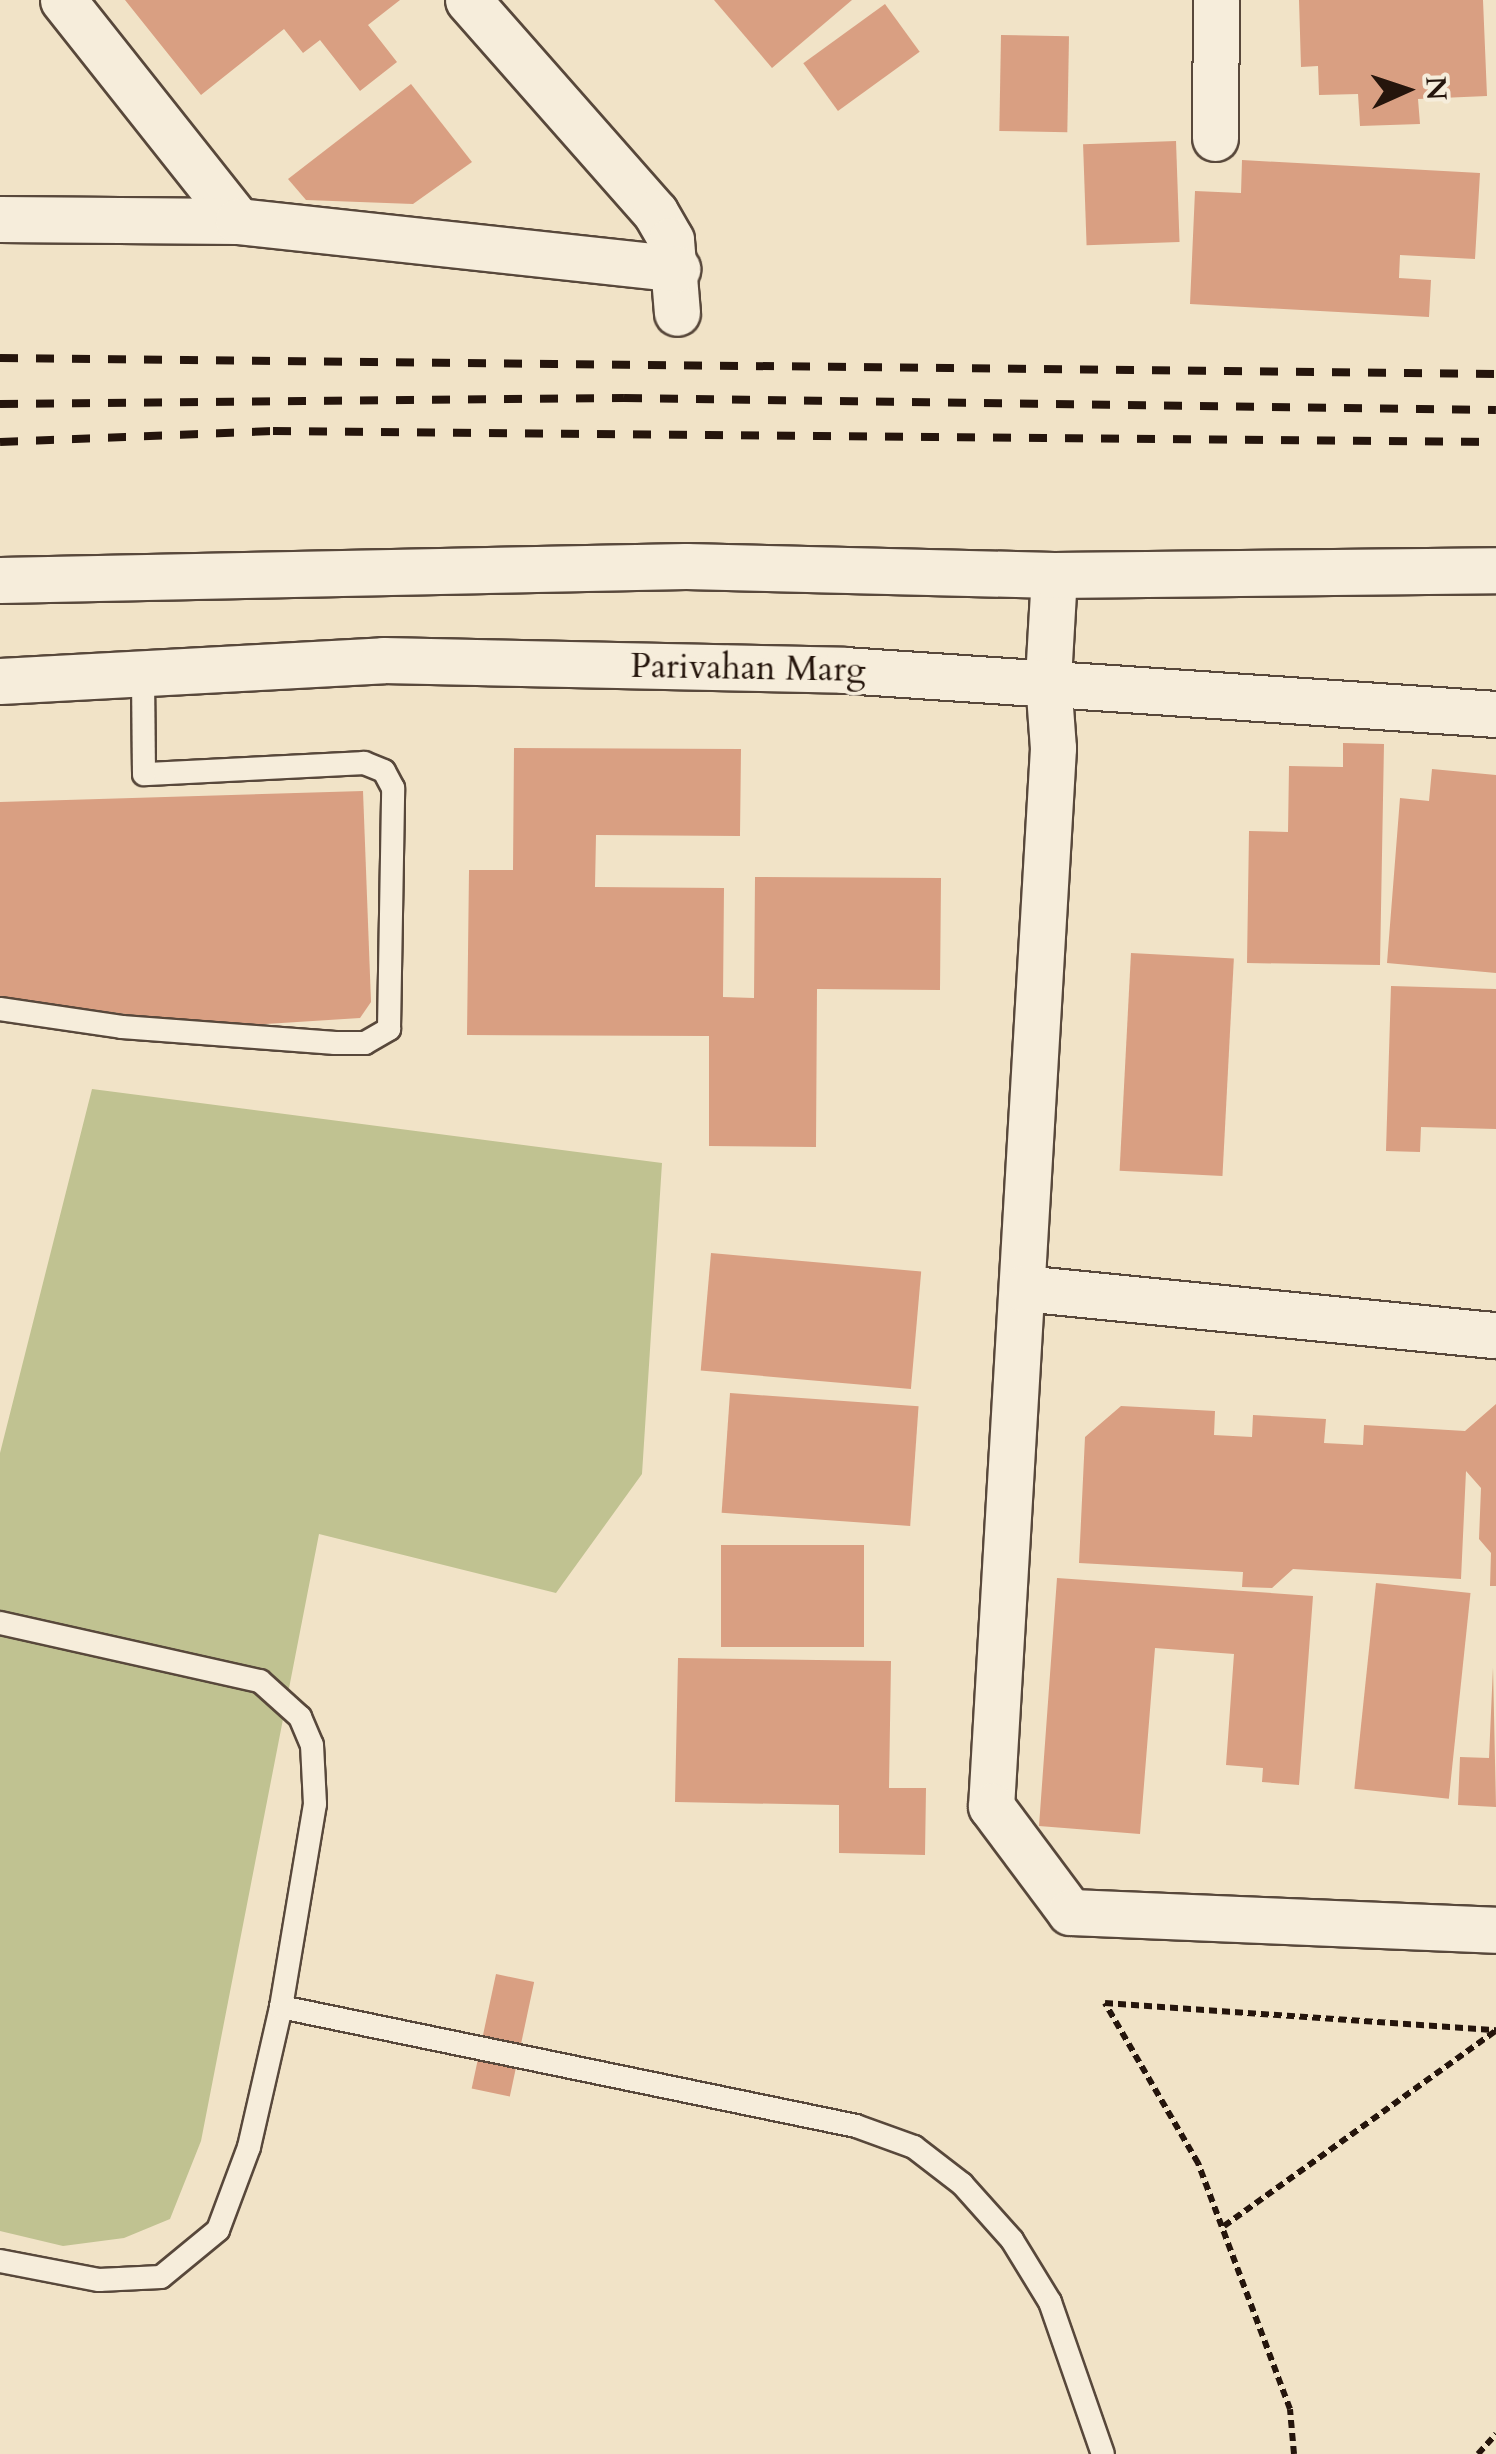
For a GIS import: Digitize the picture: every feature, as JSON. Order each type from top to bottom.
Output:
[{"type":"street","points":[[64,0],[238,221]]},
{"type":"street","points":[[468,0],[655,212],[677,269],[678,313]]},
{"type":"street","points":[[1215,138],[1216,0]]},
{"type":"street","points":[[0,219],[238,221],[677,269]]},
{"type":"street","points":[[0,580],[686,566],[1054,574],[1496,570]]},
{"type":"street","points":[[1054,574],[1048,680],[1054,748],[992,1806],[1070,1912],[1496,1930]]},
{"type":"street","name":"Parivahan Marg","points":[[0,681],[383,660],[1048,680],[1496,714]]},
{"type":"street","points":[[1022,1288],[1496,1334]]},
{"type":"lane","points":[[0,1008],[122,1027],[335,1043],[365,1043],[390,1029],[393,788],[384,772],[364,763],[144,774],[142,674]]},
{"type":"lane","points":[[0,1623],[260,1681],[300,1716],[312,1746],[315,1804],[281,2008],[249,2147],[218,2230],[161,2277],[100,2280],[0,2261]]},
{"type":"lane","points":[[281,2008],[856,2126],[914,2147],[962,2184],[1012,2240],[1050,2302],[1103,2454]]},
{"type":"path","points":[[1295,2454],[1290,2410],[1198,2163],[1105,2003],[1496,2030]]},
{"type":"path","points":[[1224,2226],[1496,2030]]},
{"type":"path","points":[[1478,2454],[1496,2434]]},
{"type":"green space","points":[[92,1089],[662,1163],[642,1474],[556,1593],[319,1534],[201,2141],[170,2219],[124,2238],[63,2246],[0,2231],[0,1453]]},
{"type":"building","points":[[125,0],[400,0],[368,25],[397,62],[360,91],[320,40],[303,53],[284,29],[201,95]]},
{"type":"building","points":[[714,0],[852,0],[772,68]]},
{"type":"building","points":[[1299,0],[1483,0],[1487,96],[1418,99],[1420,124],[1360,126],[1358,94],[1319,95],[1318,66],[1301,67]]},
{"type":"building","points":[[885,4],[920,52],[838,111],[803,63]]},
{"type":"building","points":[[1001,35],[1069,36],[1067,132],[999,131]]},
{"type":"building","points":[[411,84],[472,162],[413,204],[306,200],[288,179]]},
{"type":"building","points":[[1176,141],[1180,242],[1087,245],[1083,144]]},
{"type":"building","points":[[1242,160],[1480,173],[1475,259],[1400,255],[1399,278],[1431,280],[1429,317],[1190,304],[1195,191],[1241,193]]},
{"type":"building","points":[[1343,743],[1384,744],[1380,965],[1247,963],[1249,831],[1288,832],[1289,766],[1343,767]]},
{"type":"building","points":[[514,748],[741,749],[740,836],[596,835],[595,887],[724,888],[723,997],[754,998],[755,877],[941,878],[940,990],[817,989],[816,1147],[709,1146],[709,1036],[467,1035],[469,870],[513,870]]},
{"type":"building","points":[[1432,769],[1496,775],[1496,973],[1387,963],[1400,798],[1429,801]]},
{"type":"building","points":[[363,791],[371,1002],[360,1018],[221,1027],[0,997],[0,802]]},
{"type":"building","points":[[1131,953],[1234,958],[1222,1176],[1120,1171]]},
{"type":"building","points":[[1391,986],[1496,989],[1496,1129],[1421,1127],[1420,1152],[1386,1151]]},
{"type":"building","points":[[711,1253],[921,1271],[911,1389],[701,1371]]},
{"type":"building","points":[[730,1393],[919,1406],[910,1526],[722,1513]]},
{"type":"building","points":[[1496,1404],[1496,1586],[1490,1586],[1491,1553],[1479,1539],[1481,1488],[1466,1471],[1461,1579],[1293,1569],[1272,1588],[1242,1587],[1243,1572],[1079,1563],[1085,1437],[1121,1406],[1215,1411],[1214,1435],[1252,1437],[1253,1415],[1326,1419],[1324,1443],[1363,1445],[1364,1425],[1465,1431]]},
{"type":"building","points":[[721,1545],[864,1545],[864,1647],[721,1647]]},
{"type":"building","points":[[1057,1578],[1313,1596],[1299,1785],[1262,1782],[1263,1768],[1226,1765],[1234,1654],[1155,1648],[1140,1834],[1039,1826]]},
{"type":"building","points":[[1376,1583],[1470,1593],[1449,1799],[1354,1789]]},
{"type":"building","points":[[678,1658],[891,1661],[889,1788],[926,1788],[925,1855],[839,1853],[839,1805],[675,1802]]},
{"type":"building","points":[[1493,1667],[1496,1807],[1458,1805],[1460,1757],[1489,1758]]},
{"type":"building","points":[[496,1974],[534,1982],[510,2097],[472,2088]]},
{"type":"railway","points":[[0,358],[1496,374]]},
{"type":"railway","points":[[0,404],[624,398],[1496,410]]},
{"type":"railway","points":[[0,442],[273,431],[1496,442]]}]
